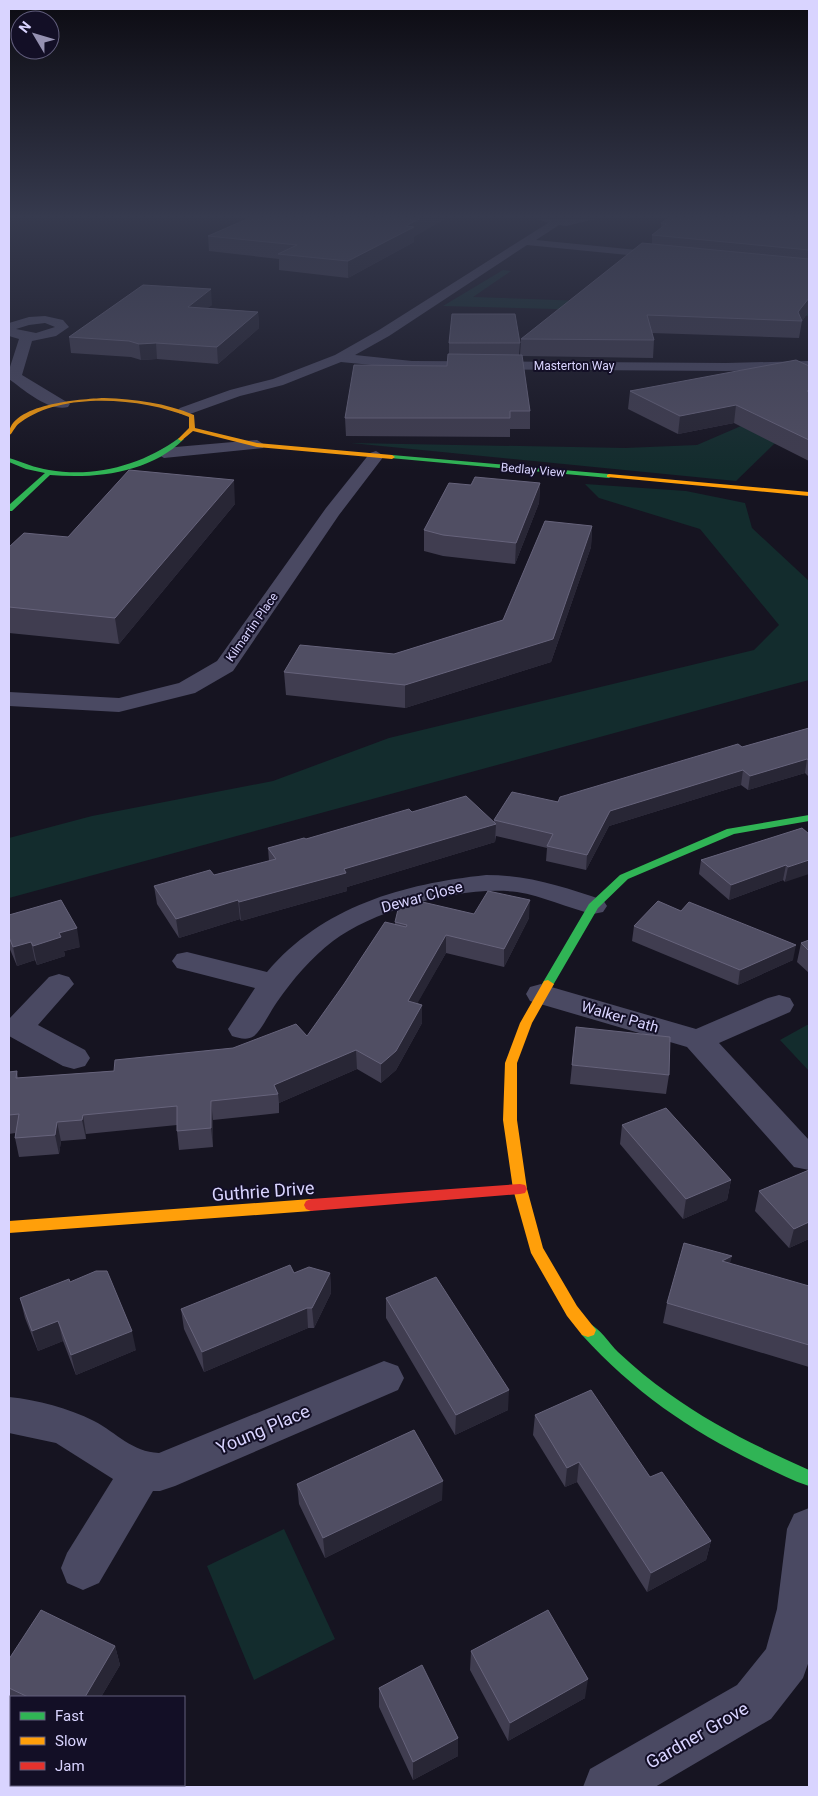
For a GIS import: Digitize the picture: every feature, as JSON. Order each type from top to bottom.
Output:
[{"type":"street","points":[[185,411],[235,393],[278,382],[340,358],[431,303]]},
{"type":"street","points":[[40,320],[56,322],[63,327],[49,334],[27,336],[9,329],[22,322],[40,320]]},
{"type":"street","points":[[27,336],[14,376],[47,398],[63,404]]},
{"type":"street","name":"Masterton Way","points":[[340,358],[412,365],[726,367],[809,365]]},
{"type":"street","points":[[9,433],[19,420],[63,404],[90,400],[151,402],[235,393]]},
{"type":"street","points":[[9,460],[18,467],[47,475],[95,473],[129,466],[164,453],[192,429],[192,416],[185,411],[151,402]]},
{"type":"street","name":"Bedlay View","points":[[192,429],[257,445],[809,494]]},
{"type":"street","name":"Bedlay View","points":[[164,453],[257,445]]},
{"type":"street","name":"Kilmartin Place","points":[[9,699],[119,705],[187,688],[225,666],[332,512],[376,456]]},
{"type":"street","points":[[9,509],[47,475]]},
{"type":"street","points":[[809,818],[722,834],[624,877],[593,906],[526,1023],[511,1063],[510,1120],[520,1188],[536,1249],[572,1311],[610,1356],[664,1402],[755,1454],[809,1478]]},
{"type":"street","name":"Dewar Close","points":[[243,1029],[275,984],[295,960],[331,930],[382,907],[465,885],[505,883],[540,890],[593,906]]},
{"type":"street","points":[[187,961],[275,984]]},
{"type":"street","points":[[59,984],[13,1030],[74,1058]]},
{"type":"street","name":"Walker Path","points":[[541,994],[698,1040]]},
{"type":"street","points":[[779,1005],[698,1040],[806,1158]]},
{"type":"street","name":"Guthrie Drive","points":[[9,1227],[520,1188]]},
{"type":"street","name":"Young Place","points":[[141,1472],[160,1472],[384,1378]]},
{"type":"street","points":[[9,1415],[69,1430],[141,1472],[83,1568]]},
{"type":"street","name":"Gardner Grove","points":[[608,1787],[754,1702],[786,1660],[800,1609],[809,1528]]},
{"type":"green space","points":[[448,303],[636,303],[809,309],[809,316],[443,306]]},
{"type":"green space","points":[[809,410],[809,438],[774,444],[736,481],[351,443],[625,448],[697,445],[741,426]]},
{"type":"green space","points":[[585,484],[686,491],[745,503],[752,528],[809,581],[809,680],[9,898],[9,838],[92,816],[273,781],[389,738],[754,650],[779,625],[700,529],[599,498]]},
{"type":"green space","points":[[809,1025],[809,1071],[780,1040]]},
{"type":"green space","points":[[284,1529],[335,1639],[254,1680],[207,1566]]},
{"type":"building","points":[[118,303],[193,303],[188,307],[258,312],[217,347],[156,343],[139,344],[129,341],[69,337]]},
{"type":"building","points":[[567,303],[805,303],[798,312],[802,321],[647,315],[654,340],[521,339]]},
{"type":"building","points":[[452,314],[515,314],[520,343],[449,343]]},
{"type":"building","points":[[448,354],[522,355],[530,411],[510,411],[510,418],[345,418],[354,365],[447,366]]},
{"type":"building","points":[[796,360],[809,366],[809,390],[807,391],[809,392],[809,440],[736,405],[680,416],[630,391]]},
{"type":"building","points":[[129,470],[234,480],[115,618],[9,607],[9,547],[24,533],[68,537]]},
{"type":"building","points":[[475,477],[540,483],[516,543],[443,535],[424,530],[449,483],[471,485]]},
{"type":"building","points":[[545,521],[592,526],[553,639],[405,685],[284,672],[300,645],[394,654],[503,620]]},
{"type":"building","points":[[809,728],[809,760],[750,776],[743,770],[610,811],[587,855],[547,846],[553,834],[494,820],[512,792],[558,802],[560,797],[738,744],[742,747]]},
{"type":"building","points":[[466,796],[496,824],[344,869],[346,873],[239,902],[238,900],[176,919],[154,886],[210,870],[214,875],[276,859],[268,848],[409,809],[412,812]]},
{"type":"building","points":[[802,828],[809,834],[809,860],[788,867],[786,865],[731,885],[701,860]]},
{"type":"building","points":[[488,891],[530,900],[504,949],[446,935],[408,1001],[422,1005],[396,1051],[381,1064],[356,1050],[274,1085],[278,1094],[211,1101],[211,1128],[177,1131],[177,1106],[83,1115],[82,1120],[57,1122],[55,1135],[15,1138],[19,1114],[9,1115],[9,1072],[17,1071],[16,1078],[114,1071],[115,1060],[233,1048],[296,1024],[307,1036],[385,922],[406,927],[407,925],[395,922],[401,897],[474,914]]},
{"type":"building","points":[[61,900],[77,928],[59,933],[61,937],[33,946],[31,942],[13,947],[9,937],[9,915]]},
{"type":"building","points":[[658,901],[681,911],[689,902],[796,945],[740,970],[634,926]]},
{"type":"building","points":[[809,940],[809,951],[801,943]]},
{"type":"building","points":[[576,1027],[670,1037],[669,1075],[572,1065]]},
{"type":"building","points":[[666,1108],[731,1180],[686,1199],[622,1125]]},
{"type":"building","points":[[809,1170],[809,1222],[794,1229],[759,1191]]},
{"type":"building","points":[[684,1243],[732,1256],[722,1261],[809,1286],[809,1345],[667,1303]]},
{"type":"building","points":[[290,1265],[294,1273],[309,1267],[330,1273],[312,1308],[307,1308],[202,1352],[181,1309]]},
{"type":"building","points":[[96,1271],[107,1271],[132,1331],[71,1355],[58,1321],[32,1331],[20,1298],[69,1279],[70,1282]]},
{"type":"building","points":[[436,1277],[509,1390],[456,1415],[386,1298]]},
{"type":"building","points":[[591,1390],[650,1477],[662,1472],[711,1541],[651,1573],[579,1462],[567,1468],[535,1415]]},
{"type":"building","points":[[414,1430],[443,1481],[323,1538],[297,1484]]},
{"type":"building","points":[[41,1610],[115,1646],[86,1696],[26,1696],[9,1688],[9,1659]]},
{"type":"building","points":[[548,1610],[588,1679],[510,1723],[471,1651]]},
{"type":"building","points":[[422,1665],[458,1738],[413,1762],[379,1688]]},
{"type":"traffic: fast","points":[[9,460],[29,468],[51,473],[98,473],[122,469],[144,462],[164,452],[181,439]]},
{"type":"traffic: fast","points":[[392,457],[609,476]]},
{"type":"traffic: fast","points":[[9,509],[47,475]]},
{"type":"traffic: fast","points":[[548,984],[593,906],[624,877],[731,831],[809,818]]},
{"type":"traffic: fast","points":[[588,1330],[636,1378],[690,1417],[748,1450],[809,1478]]},
{"type":"traffic: slow","points":[[9,433],[18,421],[34,412],[55,405],[79,401],[104,400],[153,404],[175,409],[192,416],[192,429],[181,439]]},
{"type":"traffic: slow","points":[[192,429],[257,445],[392,457]]},
{"type":"traffic: slow","points":[[609,476],[809,494]]},
{"type":"traffic: slow","points":[[548,984],[526,1023],[511,1063],[510,1120],[520,1189],[536,1249],[572,1311],[588,1330]]},
{"type":"traffic: slow","points":[[9,1227],[311,1205]]},
{"type":"traffic: jam","points":[[311,1205],[520,1189]]}]
